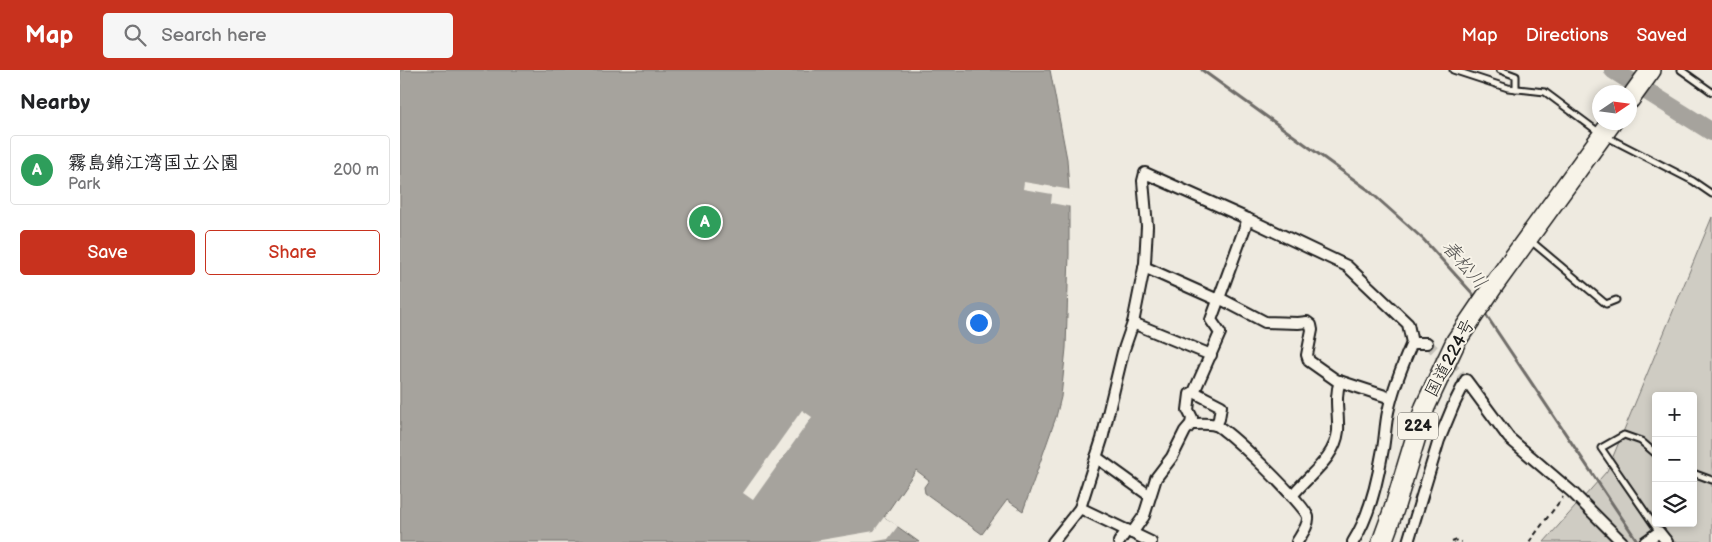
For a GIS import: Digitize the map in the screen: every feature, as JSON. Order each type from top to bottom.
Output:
[{"type":"highway","points":[[1637,89],[1651,70]]},
{"type":"highway","name":"国道224号","points":[[1382,542],[1425,407],[1441,371],[1471,318],[1607,130]]},
{"type":"street","points":[[1053,542],[1080,508],[1109,414],[1125,345],[1133,323],[1144,267],[1146,226],[1143,181],[1145,173],[1347,266],[1408,324],[1412,343],[1387,414],[1382,454],[1366,516],[1353,542]]},
{"type":"street","points":[[1119,542],[1144,516],[1156,478],[1172,457],[1185,431],[1191,424],[1192,418],[1188,410],[1190,394],[1194,392],[1220,333],[1210,320],[1248,219]]},
{"type":"street","points":[[1144,267],[1219,299],[1265,322],[1307,322],[1311,325],[1312,330],[1307,355],[1309,361],[1340,382],[1392,398]]},
{"type":"street","points":[[1133,323],[1211,355]]},
{"type":"street","points":[[1412,343],[1427,342]]},
{"type":"street","points":[[1408,542],[1439,440],[1466,380],[1509,438],[1569,490],[1622,542]]},
{"type":"street","points":[[1292,496],[1332,452],[1338,430],[1336,391],[1340,382]]},
{"type":"street","points":[[1194,392],[1221,406],[1220,419],[1216,425]]},
{"type":"street","points":[[1191,424],[1216,425],[1266,468],[1292,496],[1308,517],[1308,524],[1297,542]]},
{"type":"street","points":[[1096,457],[1150,496]]},
{"type":"street","points":[[1080,508],[1151,542]]},
{"type":"street","points":[[1645,542],[1659,532],[1667,542]]},
{"type":"lane","points":[[1453,70],[1508,88],[1545,92],[1592,120]]},
{"type":"lane","points":[[1500,70],[1516,76],[1516,88]]},
{"type":"lane","points":[[1680,70],[1712,92]]},
{"type":"lane","points":[[1610,130],[1712,194]]},
{"type":"lane","points":[[1528,239],[1606,304],[1616,300]]},
{"type":"lane","points":[[1652,451],[1641,441],[1624,435],[1602,448],[1659,532]]},
{"type":"lane","points":[[1697,474],[1712,480]]},
{"type":"path","points":[[1529,542],[1569,490]]},
{"type":"path","points":[[1452,542],[1457,540],[1461,542]]},
{"type":"shaded area","points":[[400,70],[1050,70],[1067,159],[1069,190],[1066,348],[1061,397],[1056,417],[1023,511],[1007,500],[982,534],[925,493],[924,487],[929,480],[916,470],[884,517],[919,542],[400,542]]},
{"type":"shaded area","points":[[1712,217],[1712,542],[1544,542],[1607,471]]},
{"type":"pier","points":[[1024,182],[1072,190],[1072,207],[1051,203],[1052,194],[1023,189]]},
{"type":"pier","points":[[802,410],[812,417],[753,500],[743,493]]},
{"type":"pier","points":[[884,517],[898,526],[888,539],[872,542],[809,542],[874,531]]},
{"type":"waterway","name":"春松川","points":[[1202,70],[1367,189],[1423,239],[1473,294],[1477,301]]},
{"type":"waterway","points":[[1613,70],[1712,132]]},
{"type":"waterway","name":"春松川","points":[[1484,312],[1638,542]]},
{"type":"tunnel","points":[[1427,343],[1466,380]]},
{"type":"place","name":"霧島錦江湾国立公園","points":[[705,222]]}]
